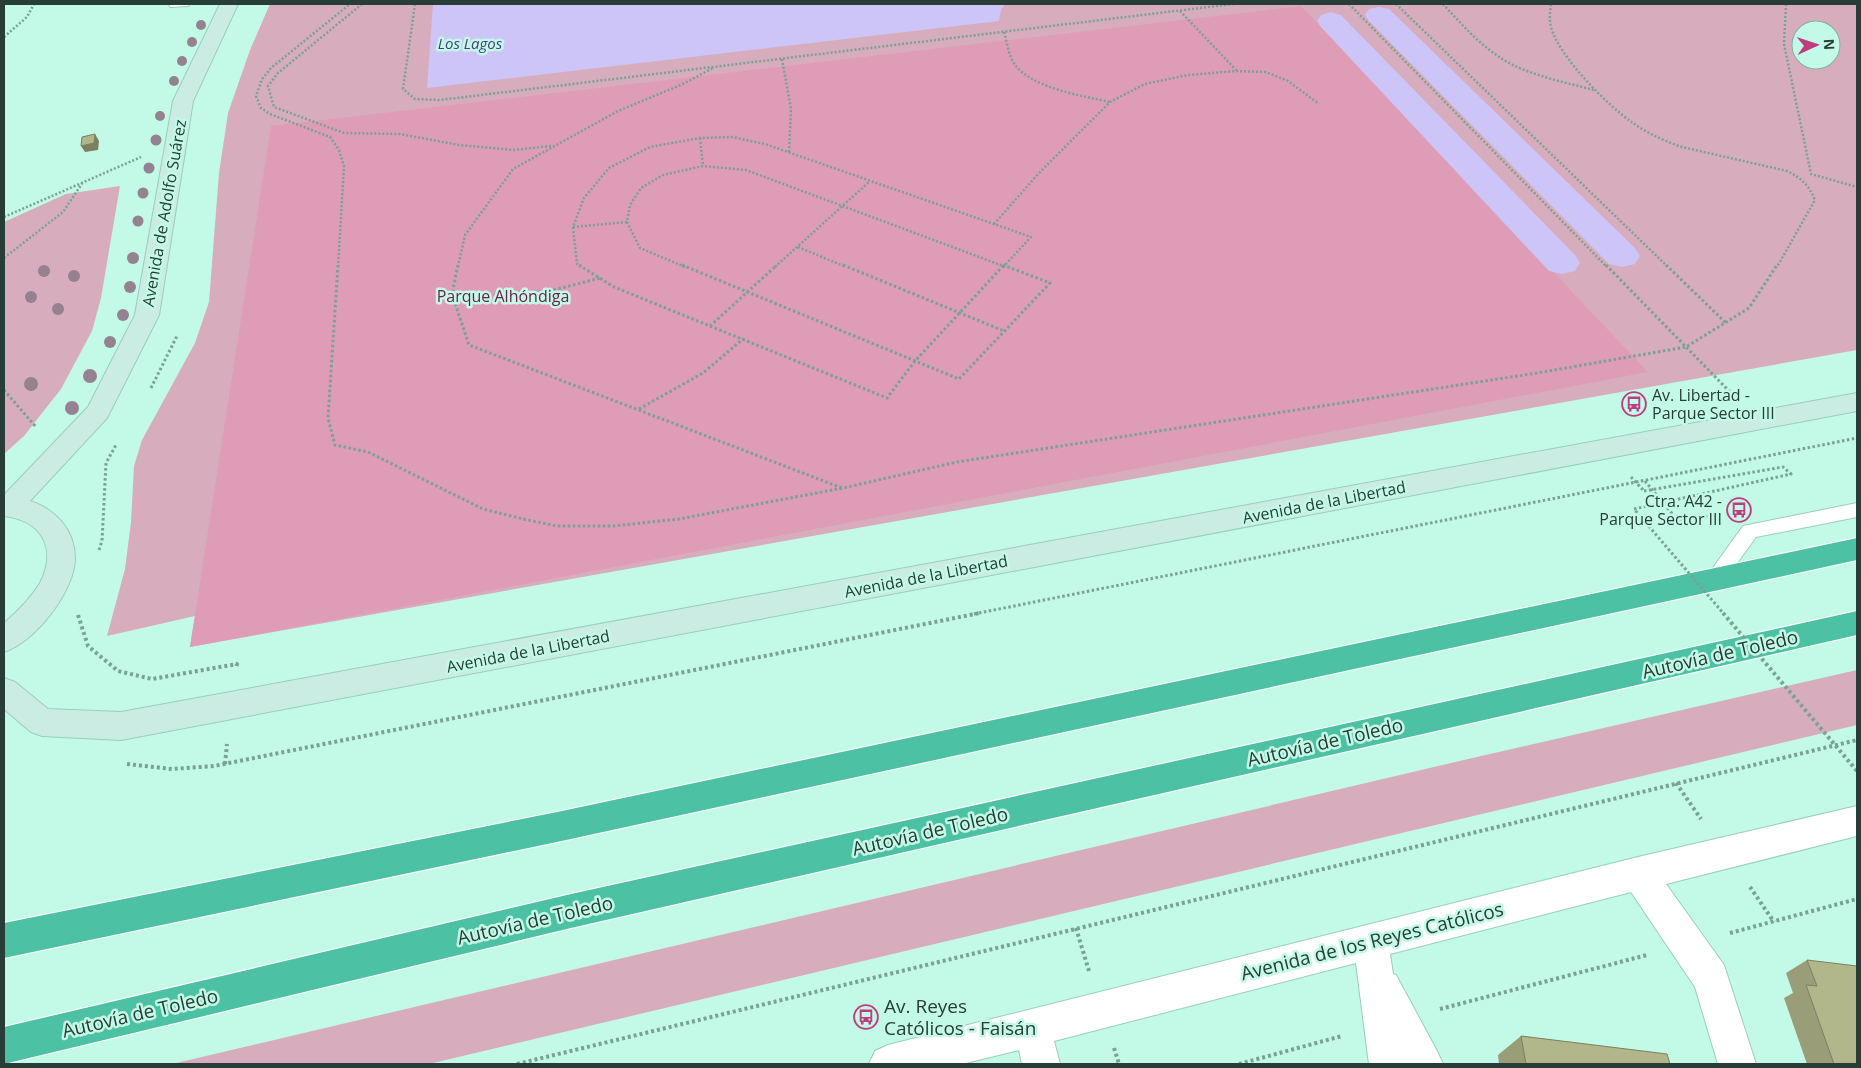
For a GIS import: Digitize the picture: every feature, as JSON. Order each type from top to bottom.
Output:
[{"type":"highway","points":[[4,941],[557,827],[1857,548]]},
{"type":"highway","name":"Autovía de Toledo","points":[[4,1046],[581,909],[1857,623]]},
{"type":"street","name":"Avenida de Adolfo Suárez","points":[[7,506],[98,412],[147,315],[183,101],[229,4]]},
{"type":"street","name":"Avenida de la Libertad","points":[[4,691],[42,722],[121,726],[1857,402]]},
{"type":"street","points":[[4,640],[23,627],[49,594],[61,565],[59,538],[47,521],[30,512],[7,506]]},
{"type":"street","name":"Avenida de los Reyes Católicos","points":[[888,1064],[1032,1029],[1111,1007],[1373,957],[1638,873],[1857,820]]},
{"type":"street","points":[[1638,873],[1711,978],[1737,1064]]},
{"type":"street","points":[[1373,957],[1391,1022],[1388,1064]]},
{"type":"street","points":[[1391,1022],[1424,1064]]},
{"type":"street","points":[[1032,1029],[1041,1064]]},
{"type":"lane","points":[[1715,579],[1750,531],[1857,510]]},
{"type":"path","points":[[4,37],[27,17],[34,4]]},
{"type":"path","points":[[350,4],[271,68],[262,79],[256,96],[262,108],[270,114],[330,136],[339,150],[344,166],[328,418],[335,444],[376,456],[483,509],[557,526],[613,526],[679,519],[843,488],[957,462],[1527,374],[1686,347],[1749,308],[1783,257],[1814,200],[1810,186],[1802,178],[1786,171],[1681,147],[1660,139],[1608,104],[1554,36],[1549,24],[1551,4]]},
{"type":"path","points":[[362,4],[278,73],[268,86],[274,107],[344,133],[400,134],[459,145],[513,150],[554,146]]},
{"type":"path","points":[[415,4],[404,89],[415,99],[440,100],[1233,4]]},
{"type":"path","points":[[1349,4],[1758,420]]},
{"type":"path","points":[[1396,4],[1726,323]]},
{"type":"path","points":[[1443,4],[1465,28],[1504,60],[1544,76],[1595,90]]},
{"type":"path","points":[[1786,4],[1784,44],[1811,174],[1857,187]]},
{"type":"path","points":[[1180,10],[1236,70]]},
{"type":"path","points":[[1004,32],[1014,64],[1030,76],[1053,88],[1110,102]]},
{"type":"path","points":[[782,59],[791,109],[789,152]]},
{"type":"path","points":[[715,67],[682,84],[618,111],[513,170],[465,235],[452,294],[469,345],[843,488]]},
{"type":"path","points":[[994,224],[1039,173],[1110,102],[1145,84],[1188,75],[1236,70],[1266,72],[1288,81],[1318,104]]},
{"type":"path","points":[[732,137],[765,144],[789,152],[1031,237],[915,361],[887,398],[614,287],[577,264],[574,227],[584,198],[609,168],[650,147],[700,138],[732,137]]},
{"type":"path","points":[[700,138],[703,166]]},
{"type":"path","points":[[4,217],[141,156],[139,166]]},
{"type":"path","points":[[703,166],[746,170],[842,206],[1050,283],[959,379],[640,248],[627,222],[630,205],[641,188],[663,175],[703,166]]},
{"type":"path","points":[[710,326],[870,181]]},
{"type":"path","points":[[4,258],[64,212],[84,182]]},
{"type":"path","points":[[574,227],[627,222]]},
{"type":"path","points":[[798,247],[1004,331]]},
{"type":"path","points":[[454,298],[550,291],[600,278]]},
{"type":"path","points":[[150,389],[164,365],[179,329]]},
{"type":"path","points":[[638,410],[703,373],[743,339]]},
{"type":"path","points":[[118,762],[172,769],[225,764],[1857,438]]},
{"type":"path","points":[[99,550],[102,541],[106,462],[118,441]]},
{"type":"path","points":[[1644,491],[1783,467],[1790,474],[1634,509],[1857,771]]},
{"type":"path","points":[[1645,481],[1679,522],[1718,514]]},
{"type":"path","points":[[77,614],[88,646],[118,670],[152,680],[237,664],[225,764]]},
{"type":"path","points":[[517,1064],[1857,740]]},
{"type":"path","points":[[1239,1064],[1857,899]]},
{"type":"green space","name":"Parque Alhóndiga","points":[[270,4],[1857,4],[1857,350],[190,647],[195,616],[107,636],[125,569],[131,522],[134,466],[142,440],[195,343],[209,302],[219,173],[228,113],[250,50]]},
{"type":"green space","name":"Parque Alhóndiga","points":[[1301,6],[1648,372],[190,647],[271,126]]},
{"type":"green space","points":[[120,186],[101,298],[92,331],[61,389],[24,436],[4,454],[4,222],[66,194]]},
{"type":"green space","points":[[1857,670],[1857,725],[429,1064],[172,1064],[1468,759]]},
{"type":"water","name":"Los Lagos","points":[[433,4],[1005,4],[1001,10],[999,21],[427,88]]},
{"type":"building","points":[[95,134],[94,143],[81,146],[82,137]]},
{"type":"building","points":[[1807,960],[1857,966],[1857,1064],[1834,1064],[1806,985],[1817,986]]},
{"type":"building","points":[[1521,1036],[1667,1054],[1670,1064],[1526,1064]]},
{"type":"waterway","points":[[1379,15],[1622,256]]},
{"type":"waterway","points":[[1331,21],[1562,263]]},
{"type":"place","name":"Av. Libertad - Parque Sector III","points":[[1634,404]]},
{"type":"place","name":"Ctra. A42 - Parque Sector III","points":[[1739,510]]},
{"type":"place","name":"Av. Reyes Católicos - Faisán","points":[[866,1017]]}]
